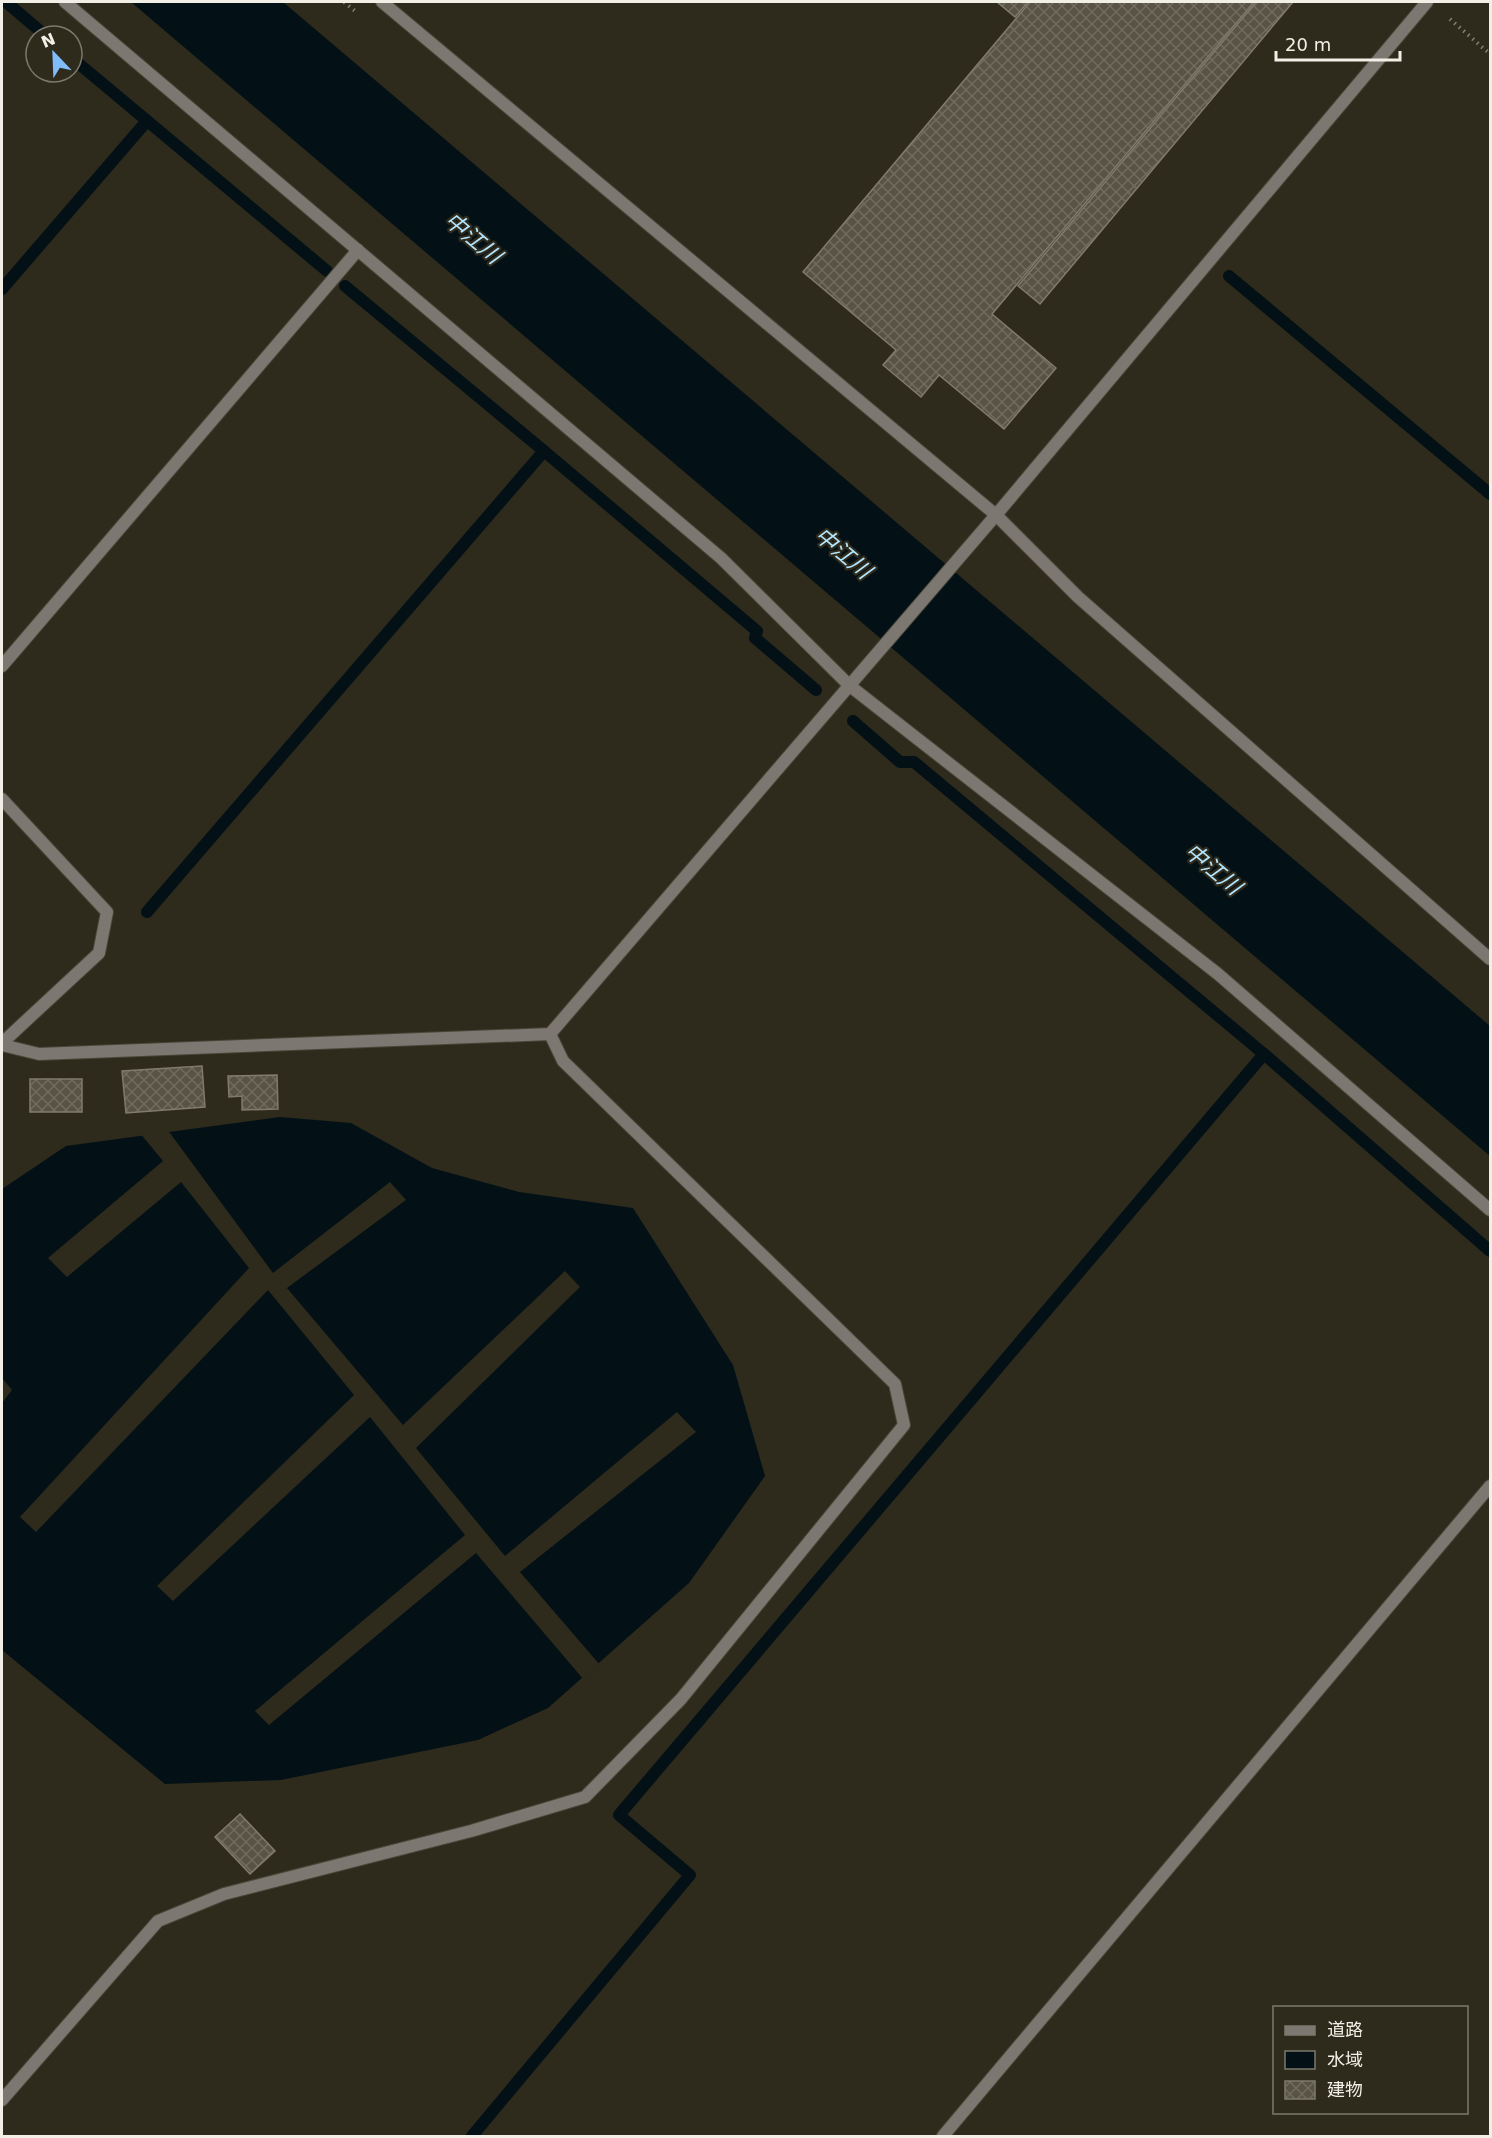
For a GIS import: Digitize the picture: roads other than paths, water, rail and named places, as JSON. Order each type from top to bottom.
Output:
[{"type":"street","points":[[65,2],[721,558],[850,686],[1218,974],[1491,1210]]},
{"type":"street","points":[[382,2],[996,514],[1078,597],[1491,959]]},
{"type":"street","points":[[2,1044],[39,1054],[550,1034],[850,686],[1427,2]]},
{"type":"street","points":[[2,666],[358,250]]},
{"type":"street","points":[[2,799],[107,912],[99,953],[2,1044]]},
{"type":"street","points":[[2,2100],[158,1921],[224,1894],[471,1831],[585,1797],[681,1699],[904,1425],[895,1384],[563,1061],[550,1034]]},
{"type":"street","points":[[943,2136],[1491,1486]]},
{"type":"water","name":"中江川","points":[[131,2],[283,2],[1490,1026],[1490,1156]]},
{"type":"water","points":[[280,1117],[351,1123],[432,1168],[519,1192],[633,1208],[733,1365],[765,1476],[689,1583],[548,1708],[478,1740],[281,1780],[165,1784],[2,1650],[2,1403],[12,1390],[2,1378],[2,1189],[66,1146]]},
{"type":"waterway","points":[[6,2],[32,24]]},
{"type":"waterway","points":[[84,68],[327,271]]},
{"type":"waterway","points":[[2,289],[146,122]]},
{"type":"waterway","points":[[1229,276],[1490,494]]},
{"type":"waterway","points":[[345,286],[757,631],[755,638],[816,690]]},
{"type":"waterway","points":[[147,912],[544,451]]},
{"type":"waterway","points":[[853,721],[900,762],[914,762],[1264,1054],[1490,1251]]},
{"type":"waterway","points":[[472,2136],[690,1875],[619,1815],[1264,1054]]}]
